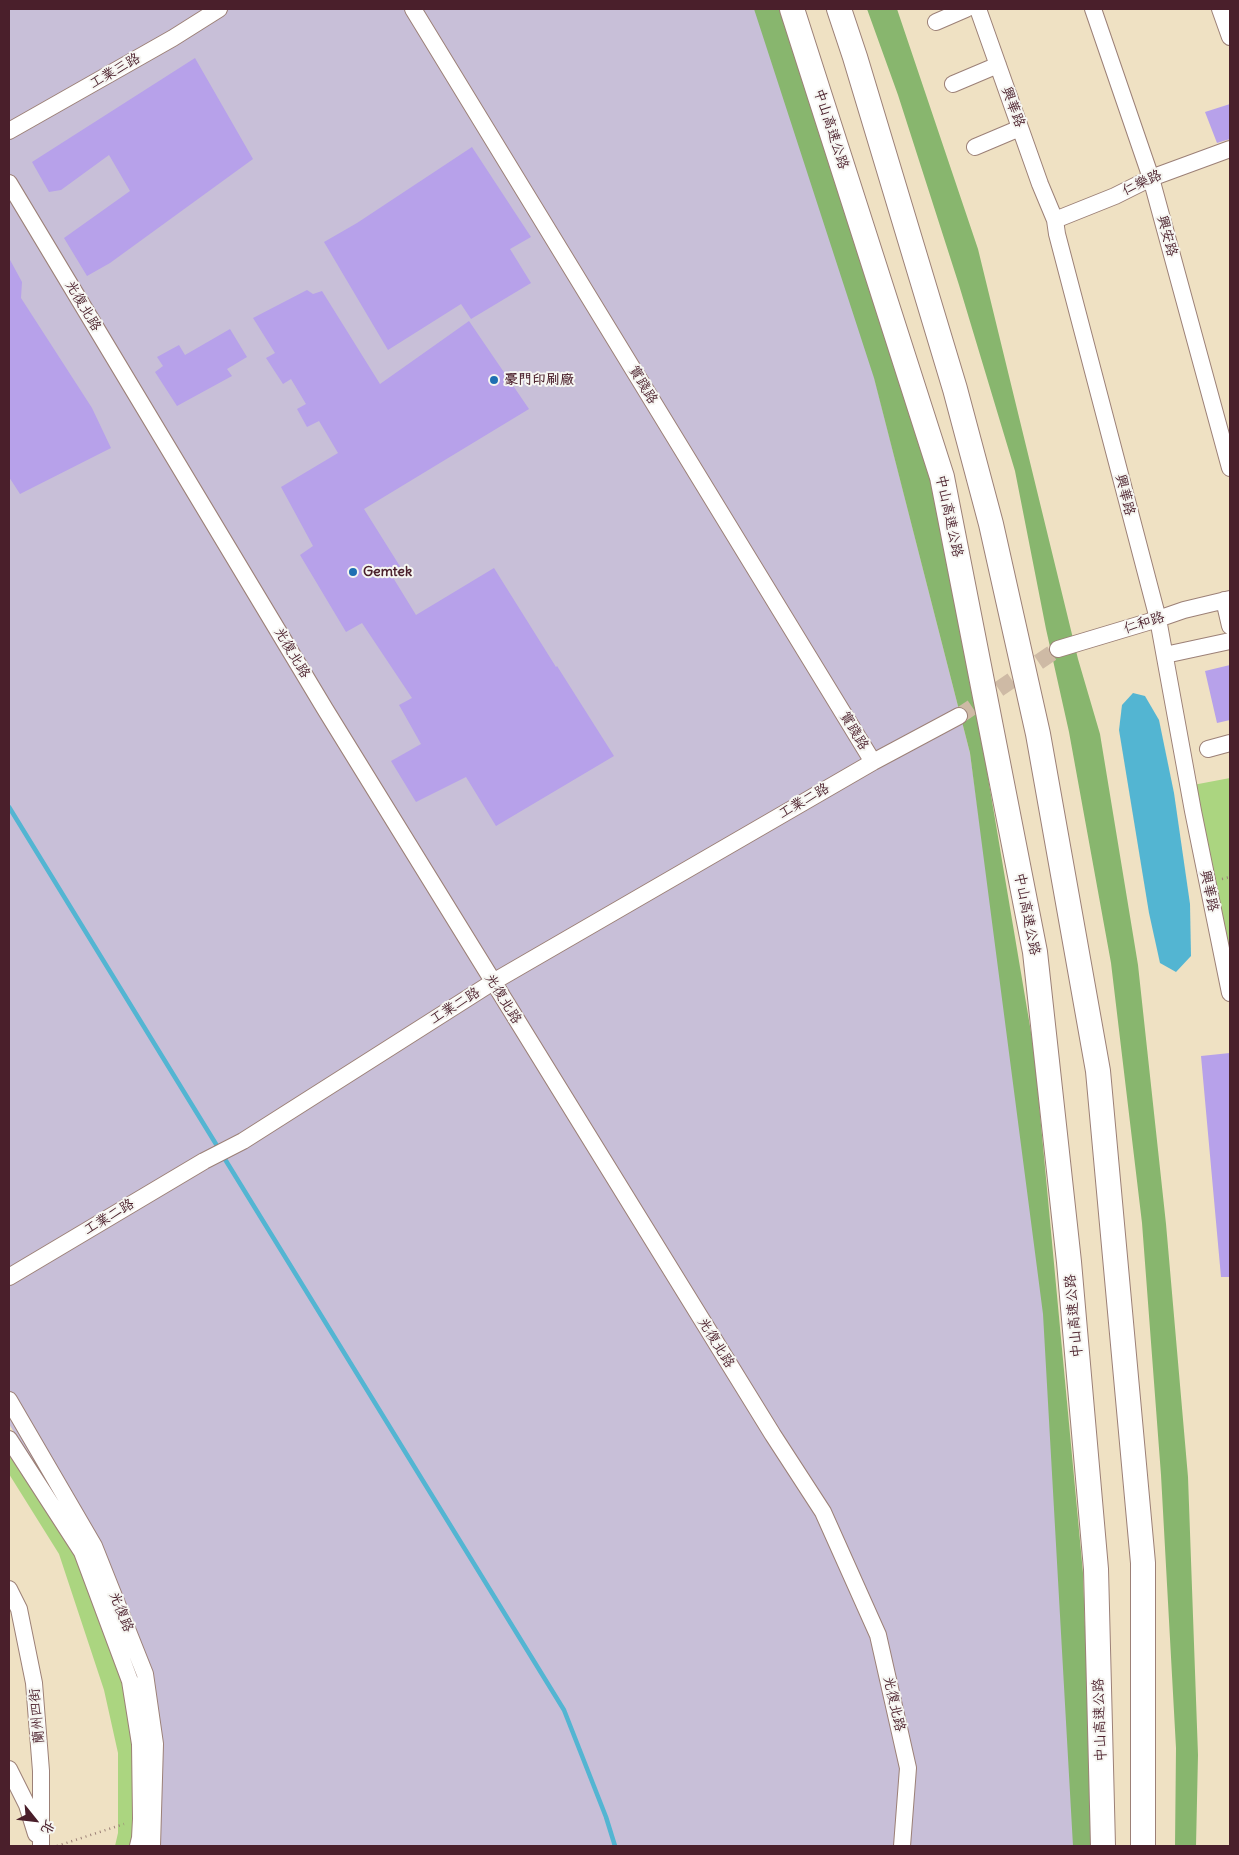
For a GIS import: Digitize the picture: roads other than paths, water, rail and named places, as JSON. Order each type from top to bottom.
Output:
[{"type":"highway","name":"中山高速公路","points":[[792,9],[942,476],[1035,952],[1069,1262],[1096,1569],[1103,1846]]},
{"type":"highway","points":[[839,9],[858,66],[955,389],[991,524],[1038,734],[1098,1071],[1143,1563],[1143,1846]]},
{"type":"street","name":"工業三路","points":[[9,131],[173,38],[219,9]]},
{"type":"street","name":"實踐路","points":[[413,9],[872,762]]},
{"type":"street","points":[[936,22],[966,9]]},
{"type":"street","name":"興華路","points":[[978,9],[1020,128],[1056,220],[1057,234],[1158,619],[1193,811],[1230,993]]},
{"type":"street","name":"興安路","points":[[1092,9],[1151,178],[1230,468]]},
{"type":"street","points":[[1220,9],[1230,37]]},
{"type":"street","points":[[953,84],[998,65]]},
{"type":"street","points":[[974,147],[1020,128]]},
{"type":"street","name":"仁樂路","points":[[1056,220],[1115,196],[1151,178],[1230,150]]},
{"type":"street","name":"光復北路","points":[[9,183],[325,709],[822,1512],[878,1634],[908,1768],[902,1846]]},
{"type":"street","points":[[1227,599],[1230,626]]},
{"type":"street","name":"仁和路","points":[[1058,650],[1184,610],[1227,599]]},
{"type":"street","points":[[1165,655],[1230,641]]},
{"type":"street","name":"工業二路","points":[[9,1277],[204,1160],[243,1141],[493,982],[872,762],[959,716]]},
{"type":"street","points":[[1208,749],[1230,744]]},
{"type":"street","name":"光復路","points":[[9,1400],[94,1546],[146,1674],[155,1744],[152,1846]]},
{"type":"street","name":"光復路","points":[[9,1439],[82,1552],[130,1681],[140,1744],[141,1819],[138,1846]]},
{"type":"street","name":"蘭州四街","points":[[9,1589],[19,1609],[34,1682],[41,1771],[40,1846]]},
{"type":"street","points":[[9,1769],[27,1805],[40,1846]]},
{"type":"water","points":[[1133,693],[1145,696],[1159,720],[1174,793],[1190,904],[1191,956],[1176,972],[1160,963],[1149,913],[1119,730],[1122,705]]},
{"type":"waterway","points":[[9,807],[219,1149]]},
{"type":"waterway","points":[[223,1156],[564,1710],[606,1817],[615,1846]]},
{"type":"tunnel","points":[[959,716],[1058,649]]},
{"type":"place","name":"豪門印刷廠","points":[[494,380]]},
{"type":"place","name":"Gemtek","points":[[353,572]]}]
